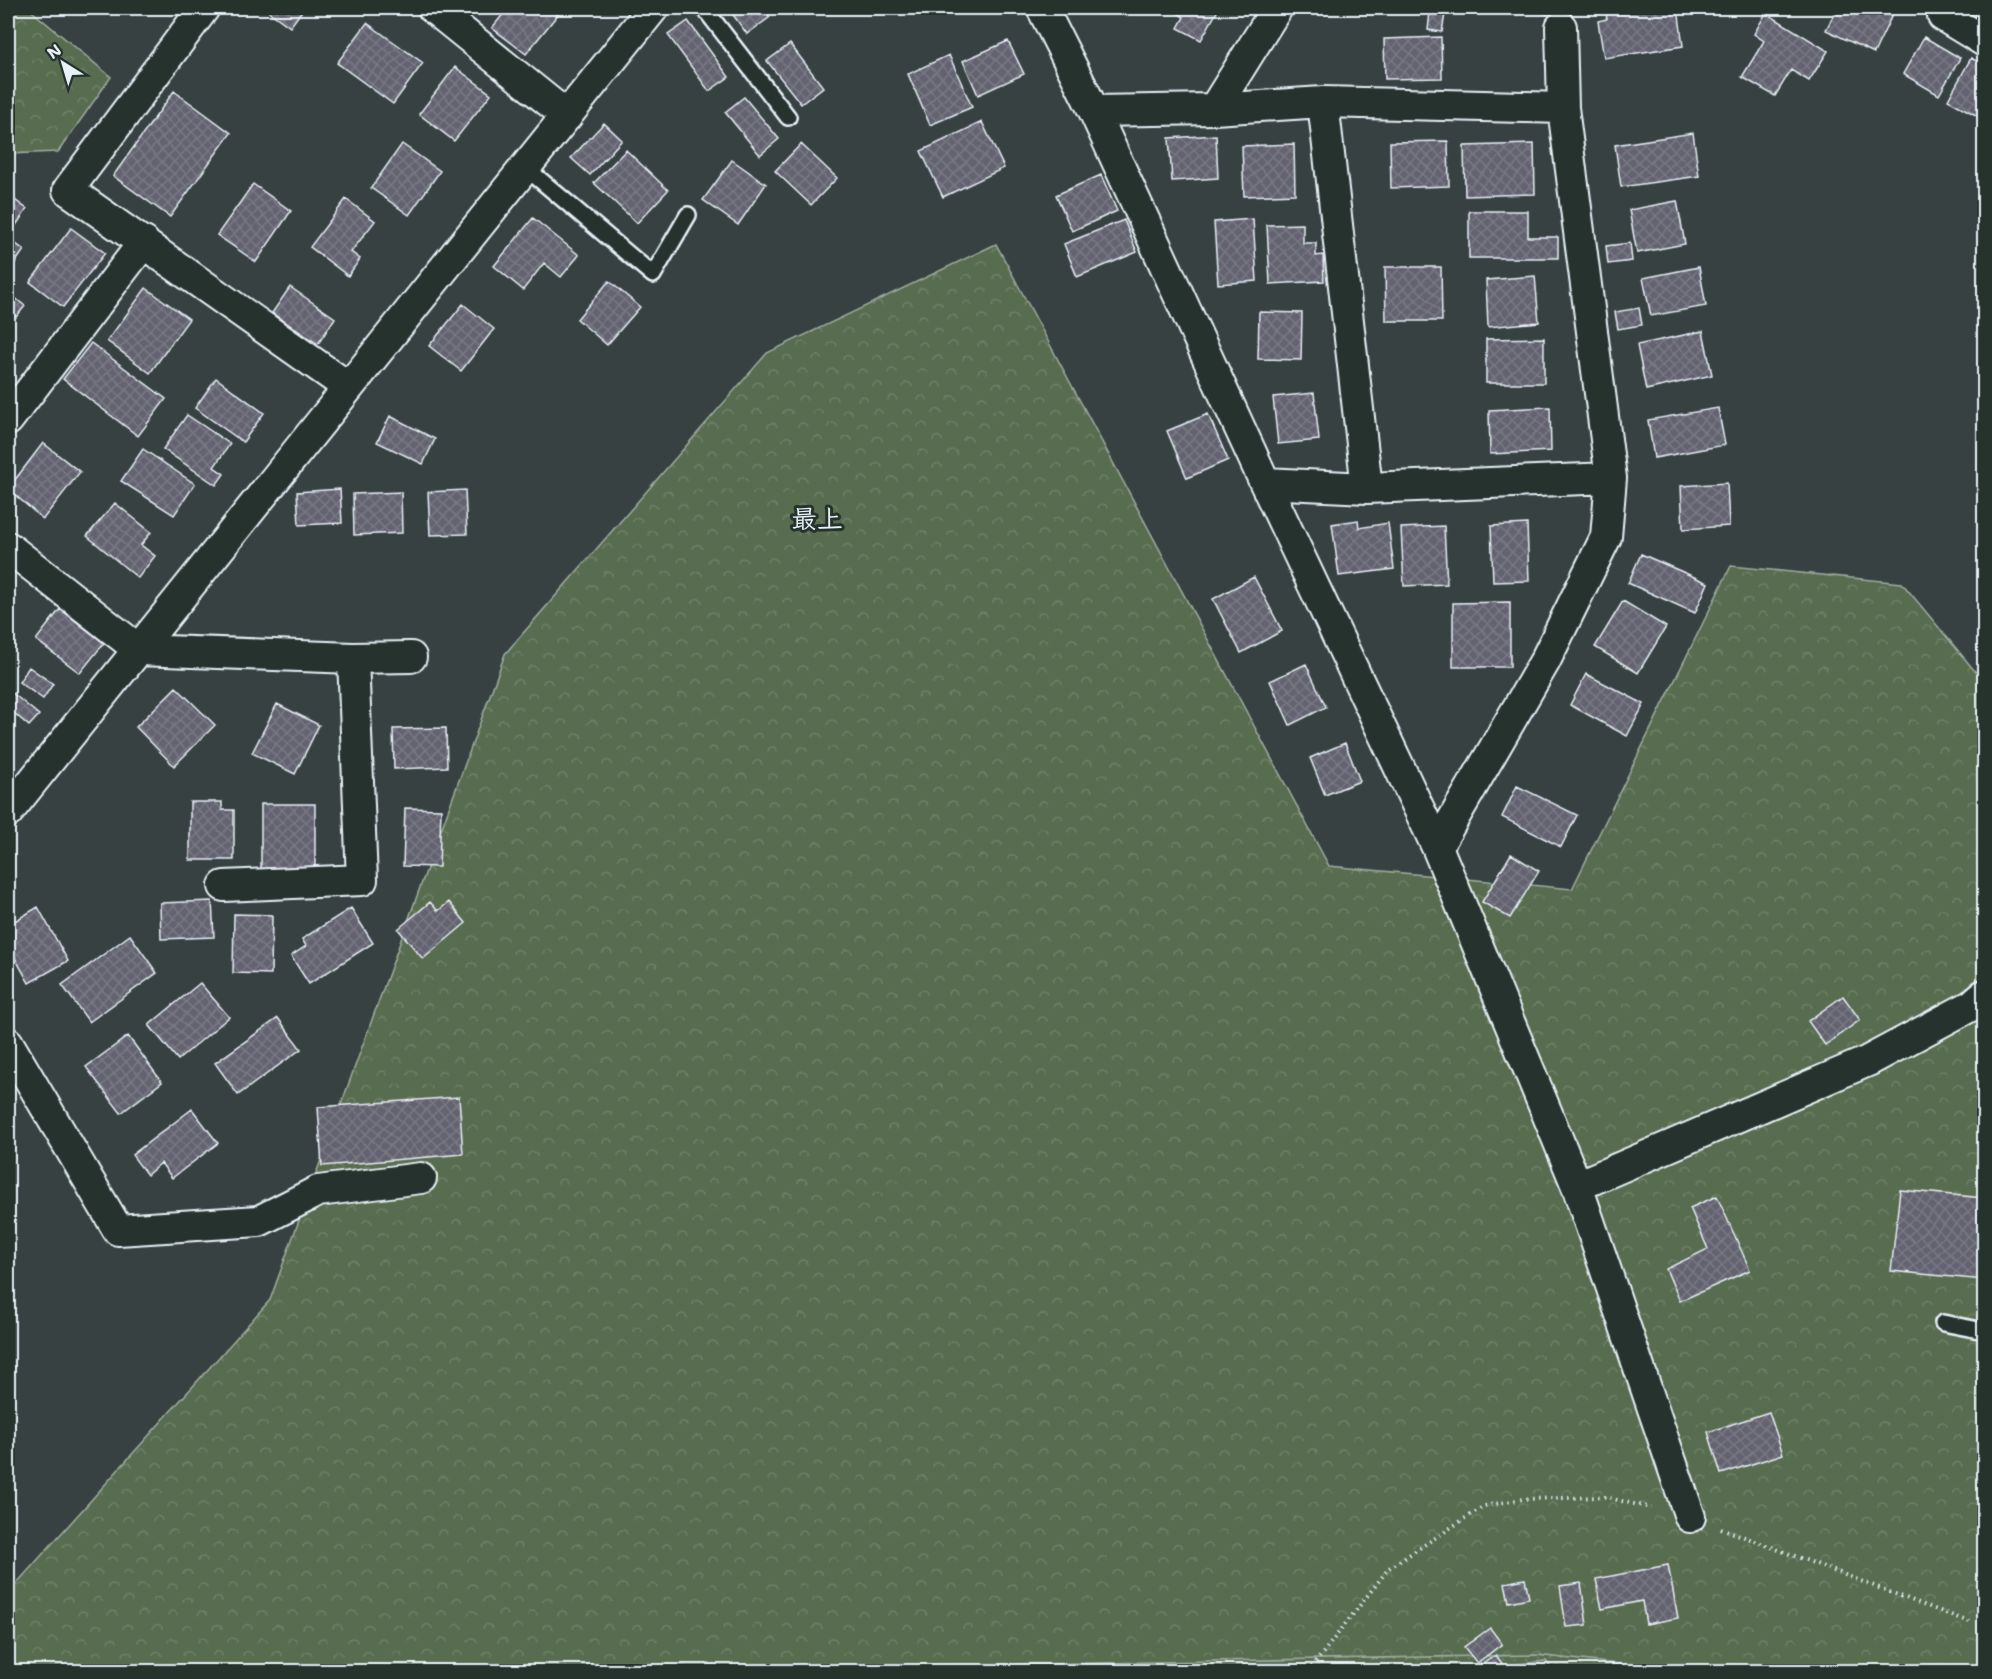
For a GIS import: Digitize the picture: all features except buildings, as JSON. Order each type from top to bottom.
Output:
[{"type":"street","points":[[204,8],[68,190],[348,387]]},
{"type":"street","points":[[433,8],[567,116]]},
{"type":"street","points":[[8,812],[653,8]]},
{"type":"street","points":[[1042,8],[1094,111],[1265,483],[1437,847],[1577,1186],[1690,1517]]},
{"type":"street","points":[[1214,109],[1277,8]]},
{"type":"street","points":[[1946,8],[1943,16],[1984,41]]},
{"type":"street","points":[[1437,847],[1545,661],[1606,537],[1611,478],[1563,108],[1561,27]]},
{"type":"street","points":[[1094,111],[1214,109],[1323,102],[1563,108]]},
{"type":"street","points":[[1323,102],[1367,488]]},
{"type":"street","points":[[8,420],[144,242]]},
{"type":"street","points":[[1265,483],[1367,488],[1611,478]]},
{"type":"street","points":[[8,547],[139,650],[353,658],[411,657]]},
{"type":"street","points":[[224,886],[362,880],[353,658]]},
{"type":"street","points":[[1577,1186],[1868,1061],[1982,1004]]},
{"type":"street","points":[[8,1043],[118,1230],[259,1221],[318,1191],[421,1178]]},
{"type":"lane","points":[[704,8],[788,117]]},
{"type":"lane","points":[[526,168],[653,274],[688,215]]},
{"type":"lane","points":[[1943,1323],[1984,1331]]},
{"type":"path","points":[[1308,1671],[1389,1568],[1484,1506],[1523,1499],[1605,1497],[1690,1517],[1969,1622]]},
{"type":"green space","points":[[8,8],[28,8],[111,77],[58,152],[8,154]]},
{"type":"green space","points":[[996,244],[1329,866],[1572,889],[1731,566],[1902,583],[1984,682],[1984,1671],[1687,1672],[1537,1655],[948,1666],[949,1672],[8,1672],[8,1593],[270,1300],[505,654],[767,353]]},
{"type":"green space","points":[[1537,1655],[1687,1671],[1553,1671],[1546,1661],[1457,1672],[949,1672],[948,1666]]},
{"type":"green space","points":[[1546,1661],[1553,1671],[1457,1672]]},
{"type":"district","name":"最上","points":[[817,518]]}]
